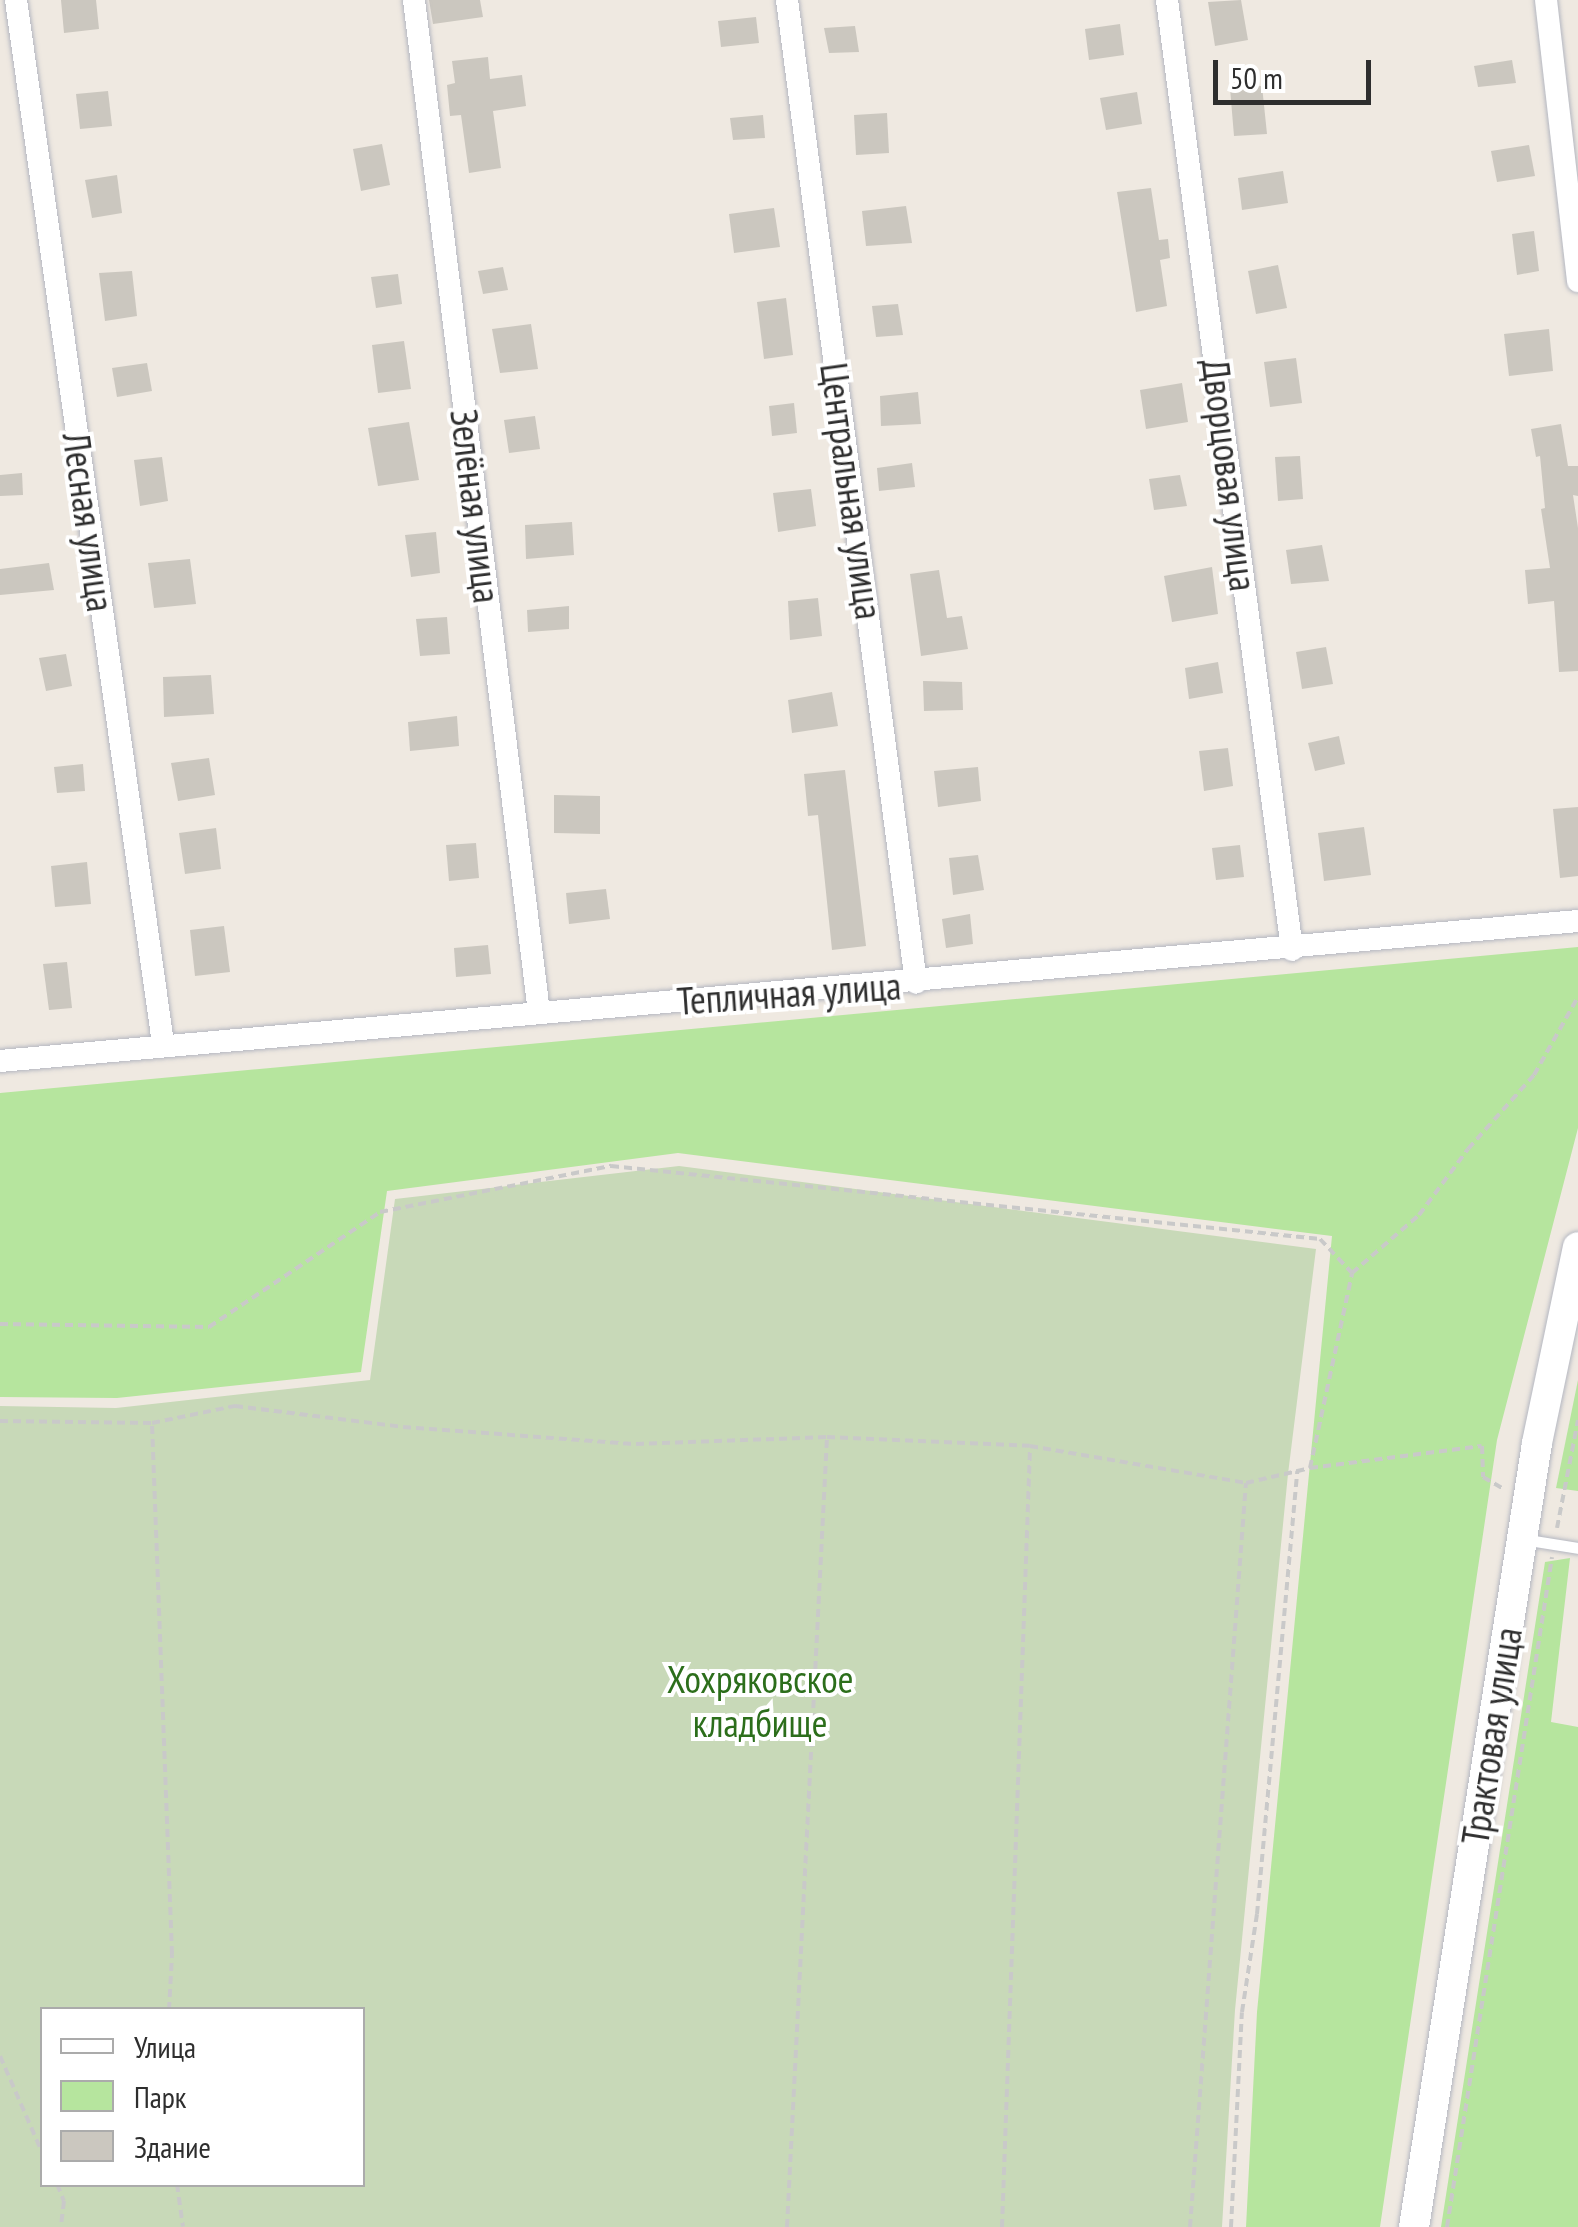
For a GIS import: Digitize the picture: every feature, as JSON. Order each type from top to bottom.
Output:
[{"type":"street","name":"Лесная улица","points":[[16,0],[163,1043]]},
{"type":"street","name":"Зелёная улица","points":[[414,0],[539,1012]]},
{"type":"street","name":"Центральная улица","points":[[786,0],[916,983]]},
{"type":"street","name":"Дворцовая улица","points":[[1167,0],[1292,950]]},
{"type":"street","points":[[1546,0],[1578,281]]},
{"type":"street","name":"Тепличная улица","points":[[0,1060],[163,1043],[1292,950],[1578,921]]},
{"type":"street","name":"Трактовая улица","points":[[1414,2227],[1522,1539],[1578,1247]]},
{"type":"lane","points":[[1522,1539],[1578,1548]]},
{"type":"path","points":[[1310,1468],[1352,1273],[1420,1215],[1468,1150],[1534,1075],[1578,997]]},
{"type":"path","points":[[0,1324],[209,1328],[380,1212],[611,1166],[1320,1239],[1352,1273]]},
{"type":"path","points":[[0,1421],[152,1423],[235,1406],[403,1427],[636,1444],[827,1437],[1030,1446],[1246,1483],[1310,1468],[1482,1446],[1484,1477],[1503,1489],[1530,1492]]},
{"type":"path","points":[[1447,2227],[1554,1544],[1578,1420]]},
{"type":"path","points":[[152,1423],[161,1750],[172,1954],[169,2007]]},
{"type":"path","points":[[786,2227],[827,1437]]},
{"type":"path","points":[[1002,2227],[1030,1446]]},
{"type":"path","points":[[1231,2227],[1242,2012],[1257,1914],[1297,1471]]},
{"type":"path","points":[[1190,2227],[1246,1483]]},
{"type":"path","points":[[0,2056],[40,2147]]},
{"type":"path","points":[[58,2187],[64,2200],[61,2227]]},
{"type":"path","points":[[177,2187],[183,2227]]},
{"type":"green space","points":[[1578,947],[1578,1128],[1497,1440],[1380,2227],[1246,2227],[1257,2012],[1332,1236],[678,1153],[387,1191],[361,1372],[117,1398],[0,1397],[0,1093]]},
{"type":"green space","name":"Хохряковское кладбище","points":[[679,1166],[1316,1249],[1288,1474],[1235,2010],[1222,2227],[0,2227],[0,1406],[116,1408],[370,1380],[395,1199]]},
{"type":"green space","points":[[1578,1380],[1578,1491],[1556,1488]]},
{"type":"green space","points":[[1570,1558],[1551,1722],[1578,1727],[1578,2227],[1441,2227],[1545,1562]]},
{"type":"building","points":[[61,0],[96,0],[99,29],[64,33]]},
{"type":"building","points":[[429,0],[480,0],[483,17],[433,24]]},
{"type":"building","points":[[1241,0],[1248,40],[1215,46],[1208,2]]},
{"type":"building","points":[[756,17],[759,43],[721,47],[718,21]]},
{"type":"building","points":[[1120,24],[1124,55],[1089,60],[1085,29]]},
{"type":"building","points":[[855,26],[859,52],[829,53],[824,28]]},
{"type":"building","points":[[488,57],[490,79],[522,75],[526,106],[493,111],[501,168],[469,173],[461,115],[450,116],[447,85],[455,83],[452,61]]},
{"type":"building","points":[[1512,60],[1516,83],[1478,87],[1474,66]]},
{"type":"building","points":[[1262,86],[1267,134],[1234,136],[1230,88]]},
{"type":"building","points":[[108,91],[112,126],[80,129],[76,94]]},
{"type":"building","points":[[1137,92],[1142,124],[1106,130],[1100,98]]},
{"type":"building","points":[[887,113],[889,153],[856,155],[854,115]]},
{"type":"building","points":[[763,115],[765,138],[733,140],[730,118]]},
{"type":"building","points":[[382,144],[390,185],[361,191],[353,149]]},
{"type":"building","points":[[1529,145],[1535,176],[1497,182],[1491,151]]},
{"type":"building","points":[[1283,171],[1288,203],[1242,210],[1238,178]]},
{"type":"building","points":[[117,175],[122,213],[92,218],[85,180]]},
{"type":"building","points":[[1151,188],[1159,240],[1168,239],[1170,258],[1160,260],[1167,306],[1136,312],[1117,192]]},
{"type":"building","points":[[906,206],[912,243],[866,246],[862,211]]},
{"type":"building","points":[[774,208],[780,247],[734,253],[729,214]]},
{"type":"building","points":[[1534,231],[1539,271],[1517,275],[1512,234]]},
{"type":"building","points":[[1278,265],[1287,308],[1256,314],[1248,271]]},
{"type":"building","points":[[503,267],[508,290],[483,294],[478,271]]},
{"type":"building","points":[[132,271],[137,316],[105,321],[99,273]]},
{"type":"building","points":[[398,274],[402,304],[376,308],[371,277]]},
{"type":"building","points":[[786,298],[793,355],[764,359],[757,302]]},
{"type":"building","points":[[898,304],[903,335],[876,337],[872,306]]},
{"type":"building","points":[[531,324],[538,369],[500,373],[492,329]]},
{"type":"building","points":[[1549,329],[1553,371],[1509,376],[1504,334]]},
{"type":"building","points":[[404,341],[411,389],[378,393],[372,345]]},
{"type":"building","points":[[1296,358],[1302,403],[1270,407],[1264,362]]},
{"type":"building","points":[[147,363],[152,391],[117,397],[112,368]]},
{"type":"building","points":[[1182,383],[1188,422],[1146,429],[1140,390]]},
{"type":"building","points":[[918,392],[921,424],[881,426],[880,396]]},
{"type":"building","points":[[794,403],[797,433],[772,436],[769,406]]},
{"type":"building","points":[[535,416],[540,449],[509,453],[504,420]]},
{"type":"building","points":[[409,422],[419,480],[378,486],[368,428]]},
{"type":"building","points":[[1561,424],[1568,466],[1578,466],[1578,496],[1573,495],[1578,528],[1578,671],[1559,672],[1554,601],[1528,604],[1525,570],[1550,568],[1541,509],[1545,508],[1540,456],[1536,457],[1531,429]]},
{"type":"building","points":[[1300,456],[1303,499],[1278,501],[1275,457]]},
{"type":"building","points":[[162,457],[168,501],[140,506],[134,460]]},
{"type":"building","points":[[912,463],[915,487],[879,491],[877,468]]},
{"type":"building","points":[[22,473],[23,495],[0,496],[0,475]]},
{"type":"building","points":[[1180,475],[1187,506],[1154,510],[1149,479]]},
{"type":"building","points":[[811,489],[816,526],[778,532],[773,493]]},
{"type":"building","points":[[572,522],[574,555],[526,559],[525,525]]},
{"type":"building","points":[[436,532],[440,573],[411,577],[405,535]]},
{"type":"building","points":[[1322,545],[1329,581],[1291,584],[1286,550]]},
{"type":"building","points":[[190,559],[196,604],[154,608],[148,563]]},
{"type":"building","points":[[49,563],[54,590],[0,595],[0,569]]},
{"type":"building","points":[[1212,567],[1218,614],[1172,622],[1164,576]]},
{"type":"building","points":[[939,570],[947,618],[962,616],[968,649],[921,656],[910,574]]},
{"type":"building","points":[[818,598],[822,636],[790,640],[788,601]]},
{"type":"building","points":[[569,606],[569,629],[528,632],[527,610]]},
{"type":"building","points":[[447,617],[450,654],[420,656],[416,619]]},
{"type":"building","points":[[1326,647],[1333,684],[1302,689],[1296,652]]},
{"type":"building","points":[[66,654],[72,686],[46,691],[39,658]]},
{"type":"building","points":[[1218,662],[1223,693],[1189,699],[1185,668]]},
{"type":"building","points":[[211,675],[214,714],[164,717],[163,677]]},
{"type":"building","points":[[923,681],[962,682],[963,710],[924,711]]},
{"type":"building","points":[[832,692],[838,726],[792,733],[788,700]]},
{"type":"building","points":[[457,716],[459,746],[410,751],[408,722]]},
{"type":"building","points":[[1339,736],[1345,764],[1315,771],[1308,743]]},
{"type":"building","points":[[1228,748],[1233,786],[1204,791],[1199,751]]},
{"type":"building","points":[[209,758],[215,795],[178,801],[171,763]]},
{"type":"building","points":[[83,764],[85,791],[57,793],[54,767]]},
{"type":"building","points":[[978,767],[981,801],[938,807],[934,771]]},
{"type":"building","points":[[845,770],[866,946],[832,950],[818,815],[808,816],[804,774]]},
{"type":"building","points":[[554,795],[600,796],[600,834],[554,833]]},
{"type":"building","points":[[1578,807],[1578,876],[1560,878],[1553,809]]},
{"type":"building","points":[[1364,827],[1371,875],[1324,881],[1318,833]]},
{"type":"building","points":[[216,828],[221,869],[185,874],[179,833]]},
{"type":"building","points":[[476,843],[479,878],[449,881],[446,845]]},
{"type":"building","points":[[1240,845],[1244,877],[1216,880],[1212,848]]},
{"type":"building","points":[[978,855],[984,890],[953,895],[949,858]]},
{"type":"building","points":[[87,862],[91,904],[55,907],[51,866]]},
{"type":"building","points":[[606,889],[610,919],[569,924],[566,893]]},
{"type":"building","points":[[970,914],[973,944],[946,948],[942,919]]},
{"type":"building","points":[[224,926],[230,972],[195,976],[190,930]]},
{"type":"building","points":[[488,945],[491,974],[456,977],[454,948]]},
{"type":"building","points":[[67,962],[72,1008],[49,1010],[43,964]]}]
